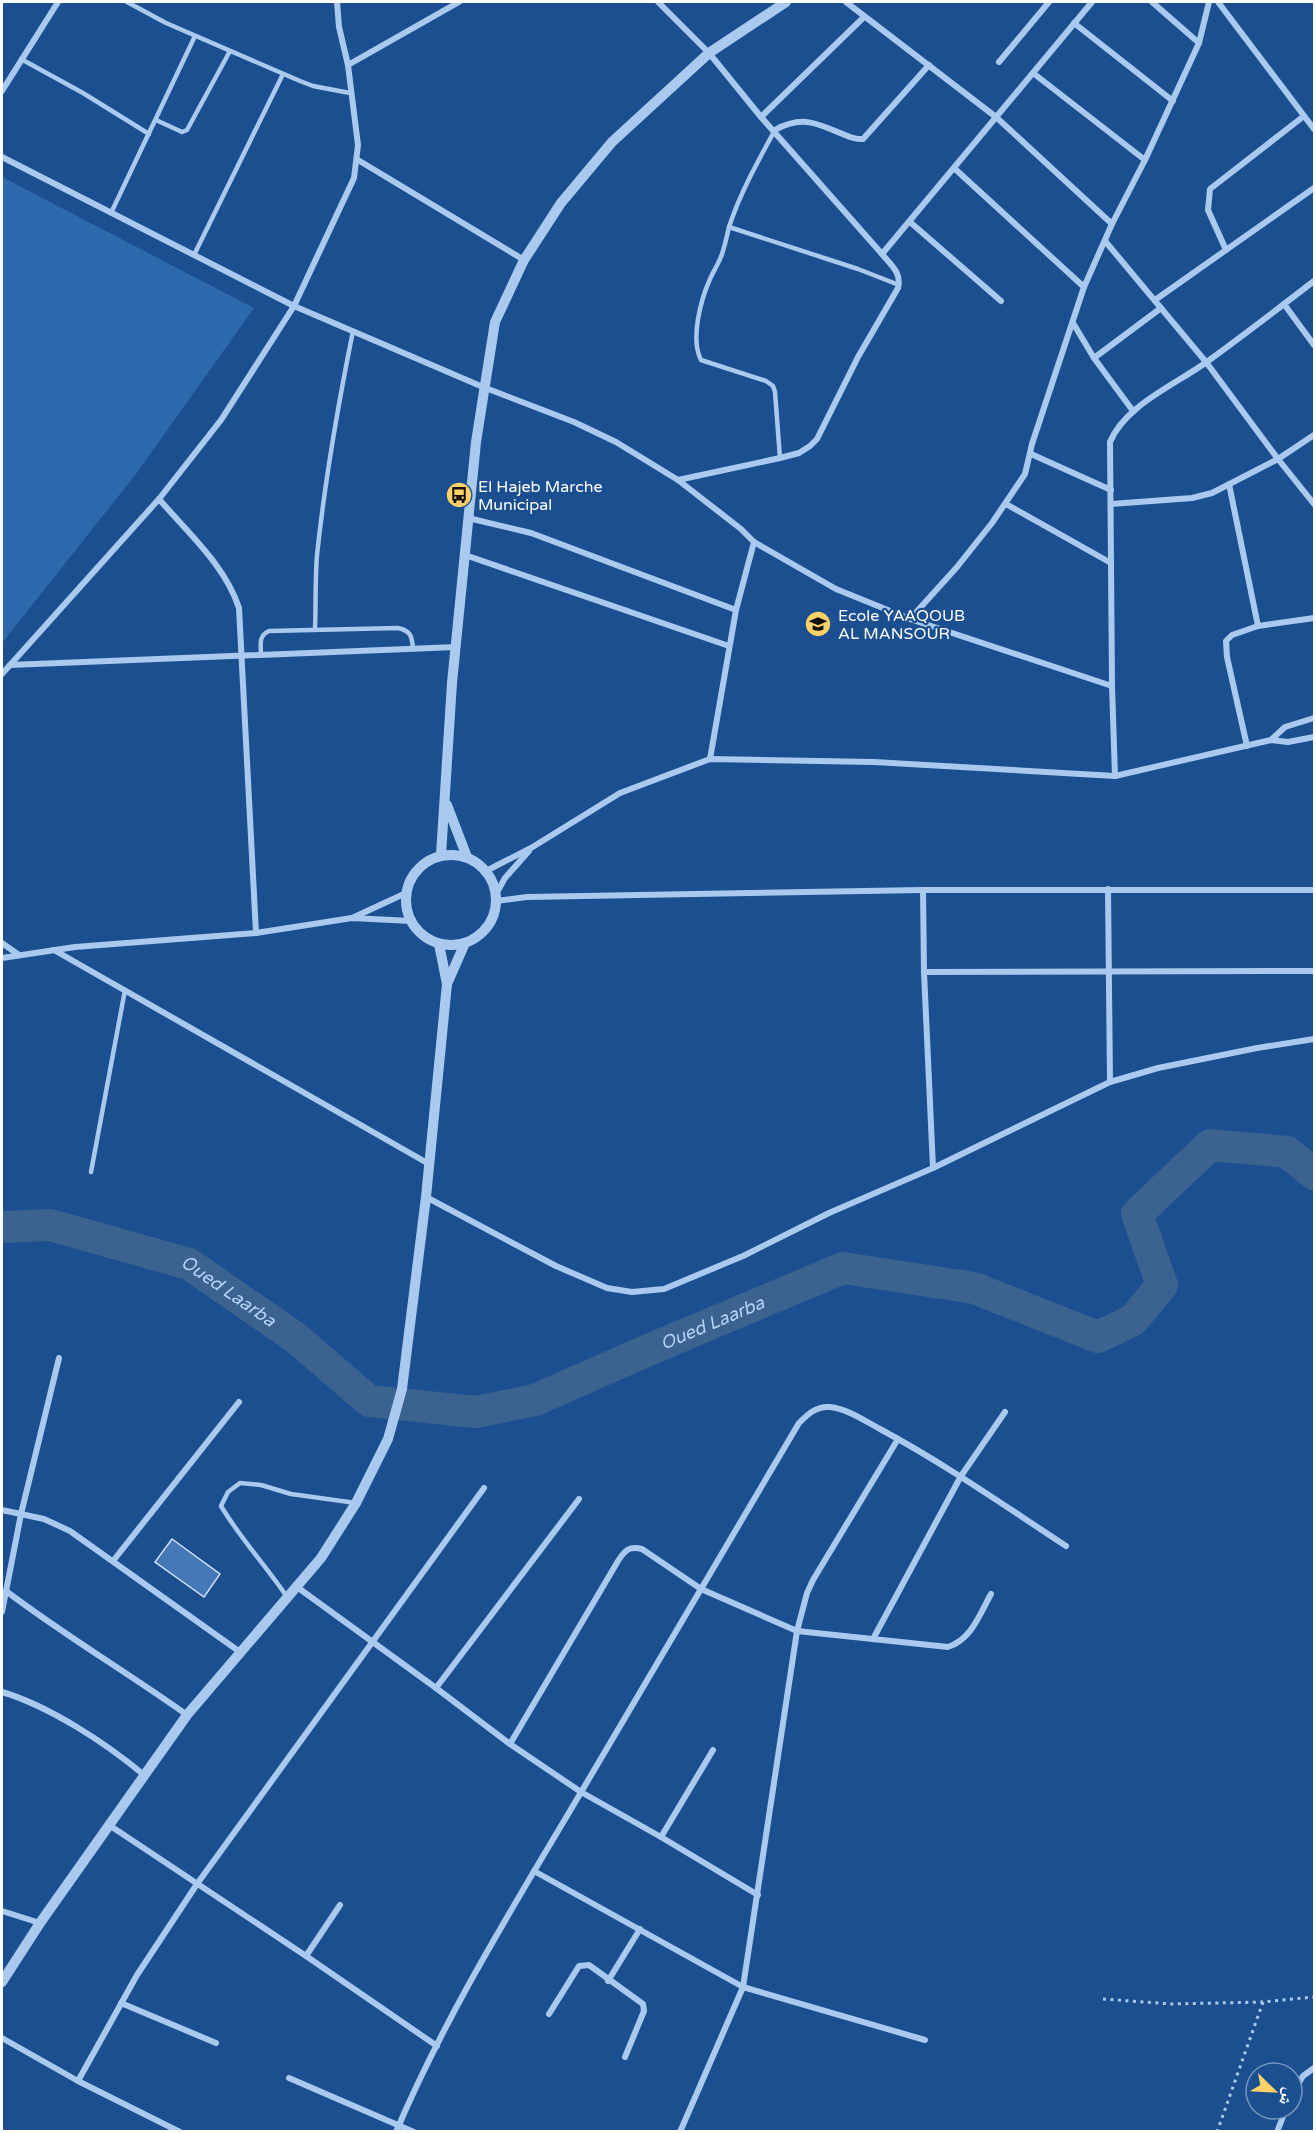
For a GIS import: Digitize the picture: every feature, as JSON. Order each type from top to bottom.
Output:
[{"type":"street","points":[[2,91],[58,2]]},
{"type":"street","points":[[2,674],[159,499],[221,420],[294,306],[354,178],[358,159],[348,65],[339,27],[338,2]]},
{"type":"street","points":[[348,65],[459,2]]},
{"type":"street","points":[[658,2],[709,53],[762,117],[776,130],[895,269],[900,281],[837,397],[817,440],[799,453],[678,480]]},
{"type":"street","points":[[441,855],[468,518],[483,387],[495,322],[524,260],[561,203],[612,142],[709,53],[786,2]]},
{"type":"street","points":[[846,2],[996,117],[1112,224]]},
{"type":"street","points":[[999,62],[1049,2]]},
{"type":"street","points":[[882,254],[1090,2]]},
{"type":"street","points":[[1152,2],[1198,43]]},
{"type":"street","points":[[910,619],[957,567],[1006,504],[1025,474],[1032,444],[1084,287],[1112,224],[1173,101],[1198,43],[1209,2]]},
{"type":"street","points":[[1218,2],[1314,129]]},
{"type":"street","points":[[762,117],[864,17]]},
{"type":"street","points":[[1074,23],[1173,101]]},
{"type":"street","points":[[776,130],[789,122],[796,121],[825,126],[853,138],[863,139],[929,65]]},
{"type":"street","points":[[1033,73],[1145,160]]},
{"type":"street","points":[[1226,250],[1208,210],[1210,189],[1305,116]]},
{"type":"street","points":[[2,157],[294,306],[606,437],[678,480],[754,542],[836,589],[910,619],[1112,686]]},
{"type":"street","points":[[358,159],[524,260]]},
{"type":"street","points":[[954,168],[1084,287]]},
{"type":"street","points":[[1155,300],[1314,189]]},
{"type":"street","points":[[910,222],[1000,301]]},
{"type":"street","points":[[1105,240],[1206,362],[1314,504]]},
{"type":"street","points":[[1115,776],[1110,442],[1120,423],[1133,411],[1206,362],[1314,281]]},
{"type":"street","points":[[1284,304],[1314,345]]},
{"type":"street","points":[[1094,358],[1161,308]]},
{"type":"street","points":[[1072,323],[1094,358],[1133,411]]},
{"type":"street","points":[[1111,504],[1192,498],[1212,493],[1278,459],[1314,435]]},
{"type":"street","points":[[1031,454],[1111,490]]},
{"type":"street","points":[[1228,484],[1258,626]]},
{"type":"street","points":[[159,499],[218,567],[233,591],[239,608],[256,933]]},
{"type":"street","points":[[1006,504],[1111,563]]},
{"type":"street","points":[[468,518],[531,532],[736,610]]},
{"type":"street","points":[[710,759],[736,610],[754,542]]},
{"type":"street","points":[[465,555],[729,646]]},
{"type":"street","points":[[1247,746],[1227,657],[1226,641],[1232,635],[1258,626],[1314,618]]},
{"type":"street","points":[[10,665],[456,647]]},
{"type":"street","points":[[1271,740],[1285,727],[1314,718]]},
{"type":"street","points":[[486,871],[531,848],[620,792],[710,759],[874,762],[1115,776],[1271,740],[1288,742],[1314,736]]},
{"type":"street","points":[[446,802],[468,858]]},
{"type":"street","points":[[496,897],[505,878],[531,848]]},
{"type":"street","points":[[441,855],[468,858],[478,863],[493,882],[496,897],[494,915],[488,927],[478,937],[452,946],[427,939],[418,932],[406,908],[406,893],[410,880],[428,860],[441,855]]},
{"type":"street","points":[[1108,889],[1110,1082]]},
{"type":"street","points":[[496,897],[922,890],[1314,890]]},
{"type":"street","points":[[922,890],[933,1168]]},
{"type":"street","points":[[352,918],[406,893]]},
{"type":"street","points":[[2,958],[54,950],[256,933],[352,918],[411,921]]},
{"type":"street","points":[[2,943],[20,955]]},
{"type":"street","points":[[447,984],[465,943]]},
{"type":"street","points":[[2,1982],[40,1923],[188,1715],[321,1558],[356,1503],[388,1438],[402,1389],[426,1197],[447,984],[439,944]]},
{"type":"street","points":[[54,950],[429,1164]]},
{"type":"street","points":[[924,972],[1314,971]]},
{"type":"street","points":[[426,1197],[556,1266],[607,1288],[632,1292],[664,1289],[743,1256],[829,1213],[933,1168],[1110,1082],[1158,1068],[1314,1039]]},
{"type":"street","points":[[2,1612],[21,1514],[59,1358]]},
{"type":"street","points":[[113,1561],[239,1402]]},
{"type":"street","points":[[397,2129],[436,2046],[471,1980],[799,1423],[811,1410],[829,1407],[846,1412],[898,1439],[961,1476],[1066,1546]]},
{"type":"street","points":[[873,1639],[961,1476],[1005,1412]]},
{"type":"street","points":[[680,2132],[743,1987],[797,1631],[807,1593],[898,1439]]},
{"type":"street","points":[[78,2081],[152,1950],[197,1884],[484,1488]]},
{"type":"street","points":[[436,1688],[579,1499]]},
{"type":"street","points":[[2,1510],[57,1524],[240,1652]]},
{"type":"street","points":[[510,1744],[625,1551],[633,1547],[642,1549],[701,1589],[797,1631],[948,1647],[956,1645],[968,1635],[991,1594]]},
{"type":"street","points":[[297,1587],[510,1744],[581,1792],[758,1895]]},
{"type":"street","points":[[6,1591],[42,1619],[188,1715]]},
{"type":"street","points":[[2,1692],[32,1702],[119,1754],[144,1775]]},
{"type":"street","points":[[661,1837],[713,1750]]},
{"type":"street","points":[[109,1825],[436,2046]]},
{"type":"street","points":[[534,1871],[743,1987],[925,2040]]},
{"type":"street","points":[[306,1956],[340,1905]]},
{"type":"street","points":[[2,1911],[40,1923]]},
{"type":"street","points":[[608,1981],[640,1929]]},
{"type":"street","points":[[549,2014],[579,1966],[589,1965],[608,1981],[641,2002],[644,2008],[625,2057]]},
{"type":"street","points":[[121,2003],[216,2043]]},
{"type":"street","points":[[2,2038],[78,2081],[180,2132]]},
{"type":"street","points":[[289,2078],[397,2129],[414,2132]]},
{"type":"lane","points":[[127,2],[166,23],[283,74],[313,86],[350,93]]},
{"type":"lane","points":[[111,213],[195,36]]},
{"type":"lane","points":[[156,120],[182,132],[187,130],[230,51]]},
{"type":"lane","points":[[21,59],[83,93],[149,134]]},
{"type":"lane","points":[[194,255],[283,74]]},
{"type":"lane","points":[[776,130],[754,169],[729,227],[722,254],[710,279],[697,324],[701,360],[766,381],[773,386],[780,458]]},
{"type":"lane","points":[[729,227],[858,269],[899,285]]},
{"type":"lane","points":[[315,629],[317,557],[327,477],[338,401],[353,331]]},
{"type":"lane","points":[[261,655],[260,640],[266,632],[315,629],[398,628],[410,632],[413,649]]},
{"type":"lane","points":[[92,1172],[124,990]]},
{"type":"lane","points":[[288,1598],[221,1506],[228,1492],[240,1483],[261,1485],[291,1494],[356,1503]]},
{"type":"path","points":[[1103,1999],[1171,2004],[1263,2002],[1314,1997]]},
{"type":"path","points":[[1217,2132],[1263,2002]]},
{"type":"shaded area","points":[[2,177],[254,308],[136,474],[2,643]]},
{"type":"building","points":[[172,1539],[220,1574],[204,1597],[155,1562]]},
{"type":"waterway","name":"Oued Laarba","points":[[2,1227],[50,1225],[189,1264],[296,1338],[369,1401],[476,1412],[535,1400],[843,1268],[974,1288],[1098,1337],[1133,1320],[1162,1285],[1137,1214],[1210,1145],[1287,1152],[1314,1174]]},
{"type":"place","name":"El Hajeb Marche Municipal","points":[[459,495]]},
{"type":"place","name":"Ecole YAAQOUB AL MANSOUR","points":[[818,624]]}]
